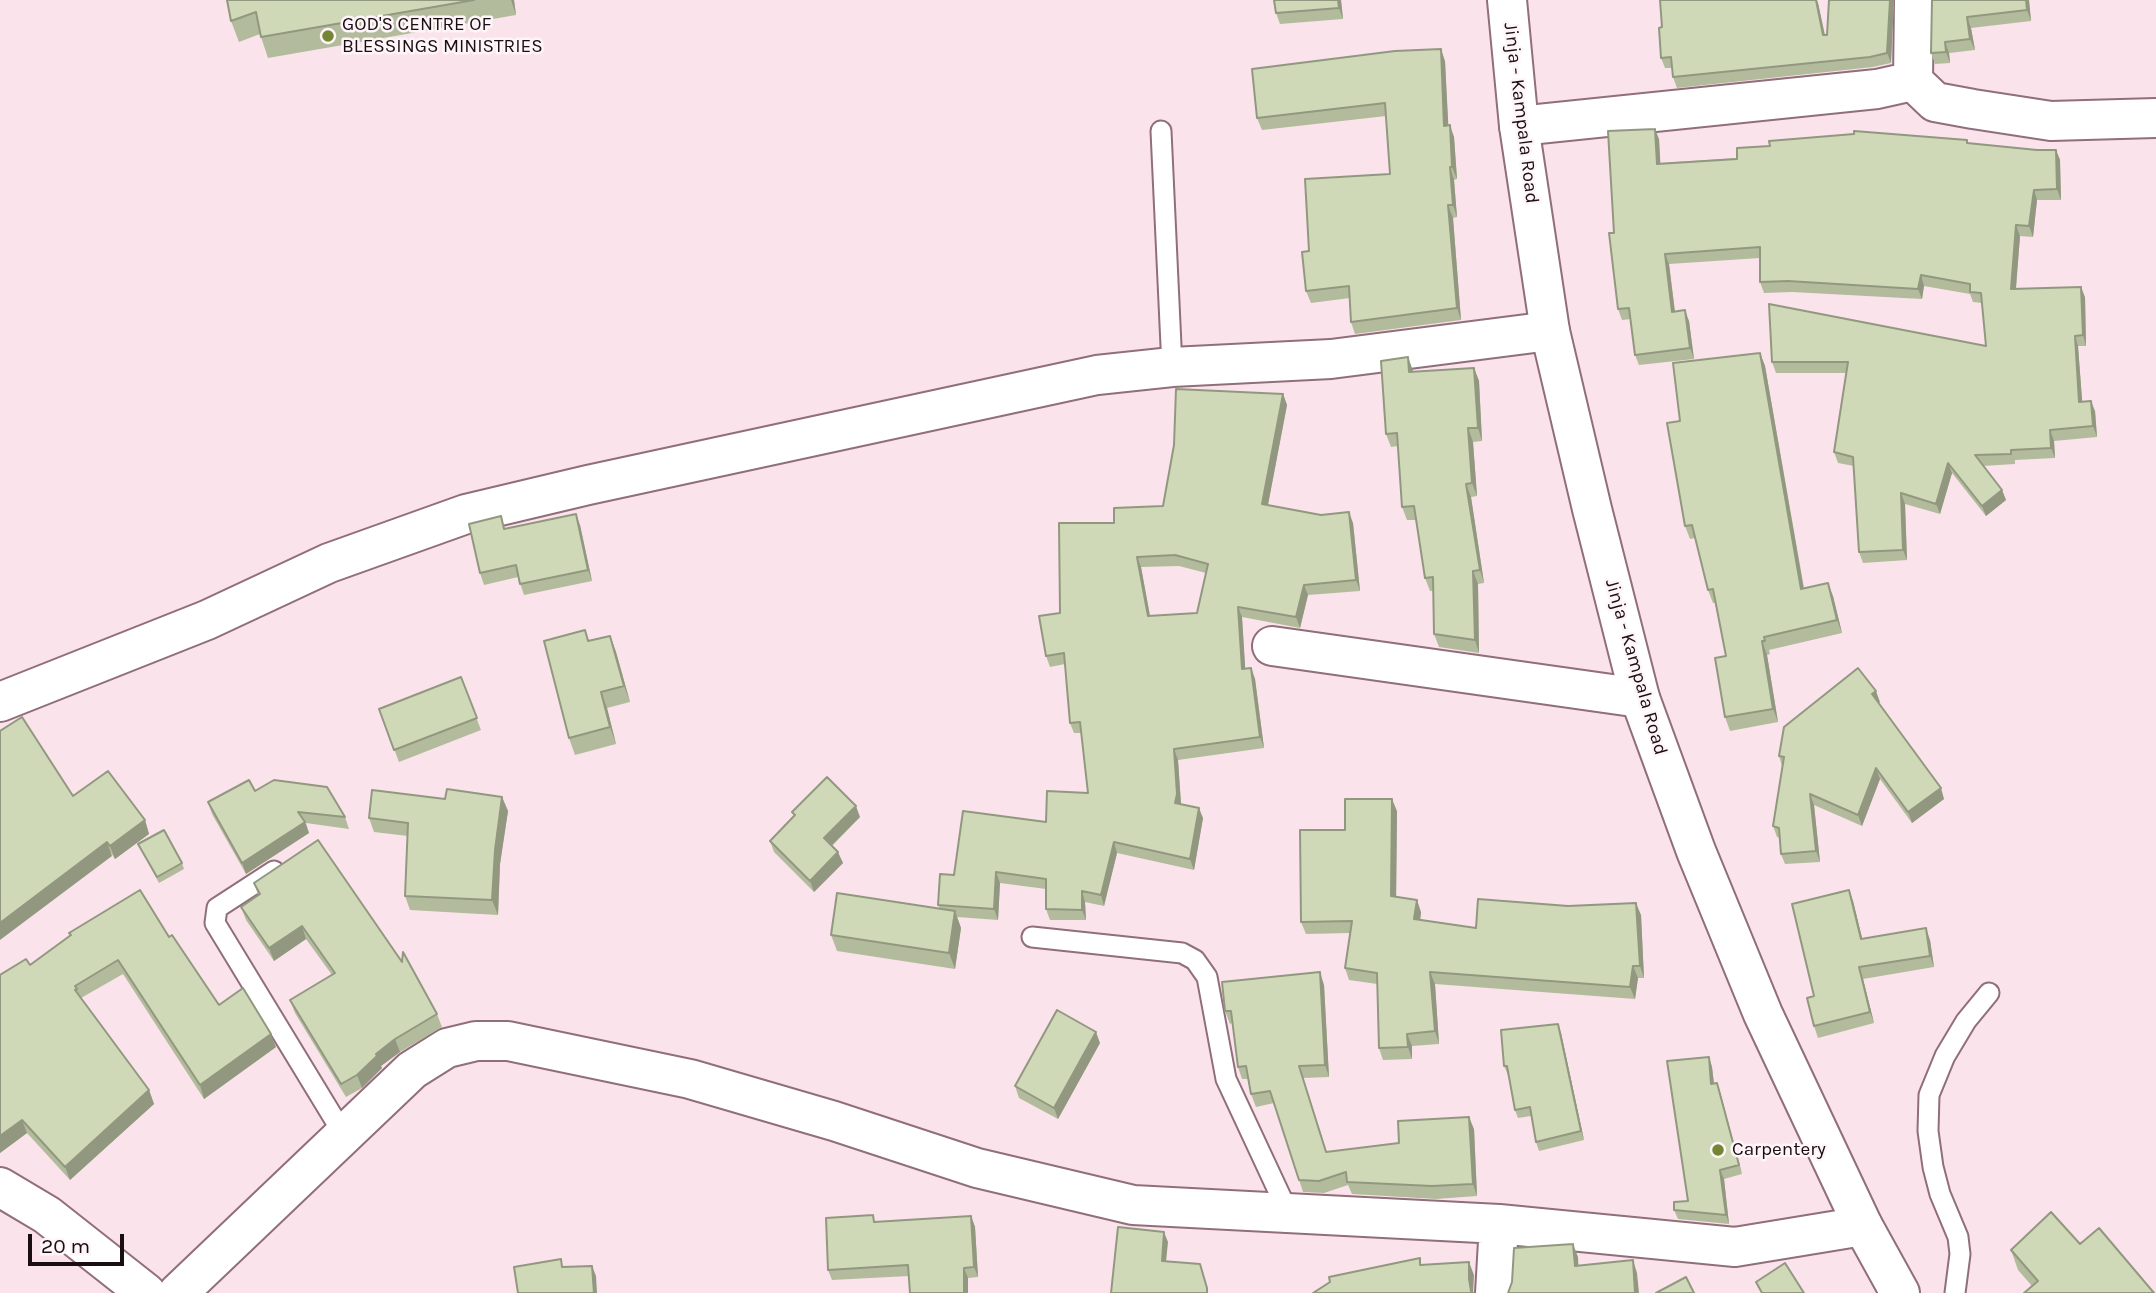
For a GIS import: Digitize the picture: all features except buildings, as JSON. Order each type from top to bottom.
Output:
[{"type":"main road","name":"Jinja - Kampala Road","points":[[1507,0],[1520,127],[1550,331],[1640,698],[1696,851],[1758,1001],[1863,1226],[1900,1293]]},
{"type":"main road","points":[[1914,0],[1913,80],[1935,102],[2051,121],[2156,118]]},
{"type":"main road","points":[[1520,127],[1877,89],[1913,80]]},
{"type":"main road","points":[[0,702],[207,620],[329,563],[466,514],[1097,374],[1172,367],[1331,359],[1550,331]]},
{"type":"main road","points":[[1272,646],[1640,698]]},
{"type":"main road","points":[[178,1293],[412,1070],[447,1048],[476,1041],[508,1041],[690,1079],[834,1121],[977,1168],[1133,1205],[1499,1224],[1735,1247],[1863,1226]]},
{"type":"main road","points":[[0,1186],[47,1215],[145,1293]]},
{"type":"main road","points":[[1494,1293],[1499,1224]]},
{"type":"lane","points":[[1161,131],[1172,367]]},
{"type":"lane","points":[[293,858],[217,908],[215,923],[344,1135]]},
{"type":"lane","points":[[1031,937],[1182,953],[1195,960],[1207,977],[1226,1079],[1288,1212]]},
{"type":"lane","points":[[1955,1293],[1960,1254],[1958,1237],[1940,1194],[1933,1167],[1928,1131],[1929,1095],[1945,1056],[1966,1021],[1989,993]]},
{"type":"place","name":"GOD'S CENTRE OF BLESSINGS MINISTRIES","points":[[328,36]]},
{"type":"place","name":"Carpentery","points":[[1718,1150]]}]
